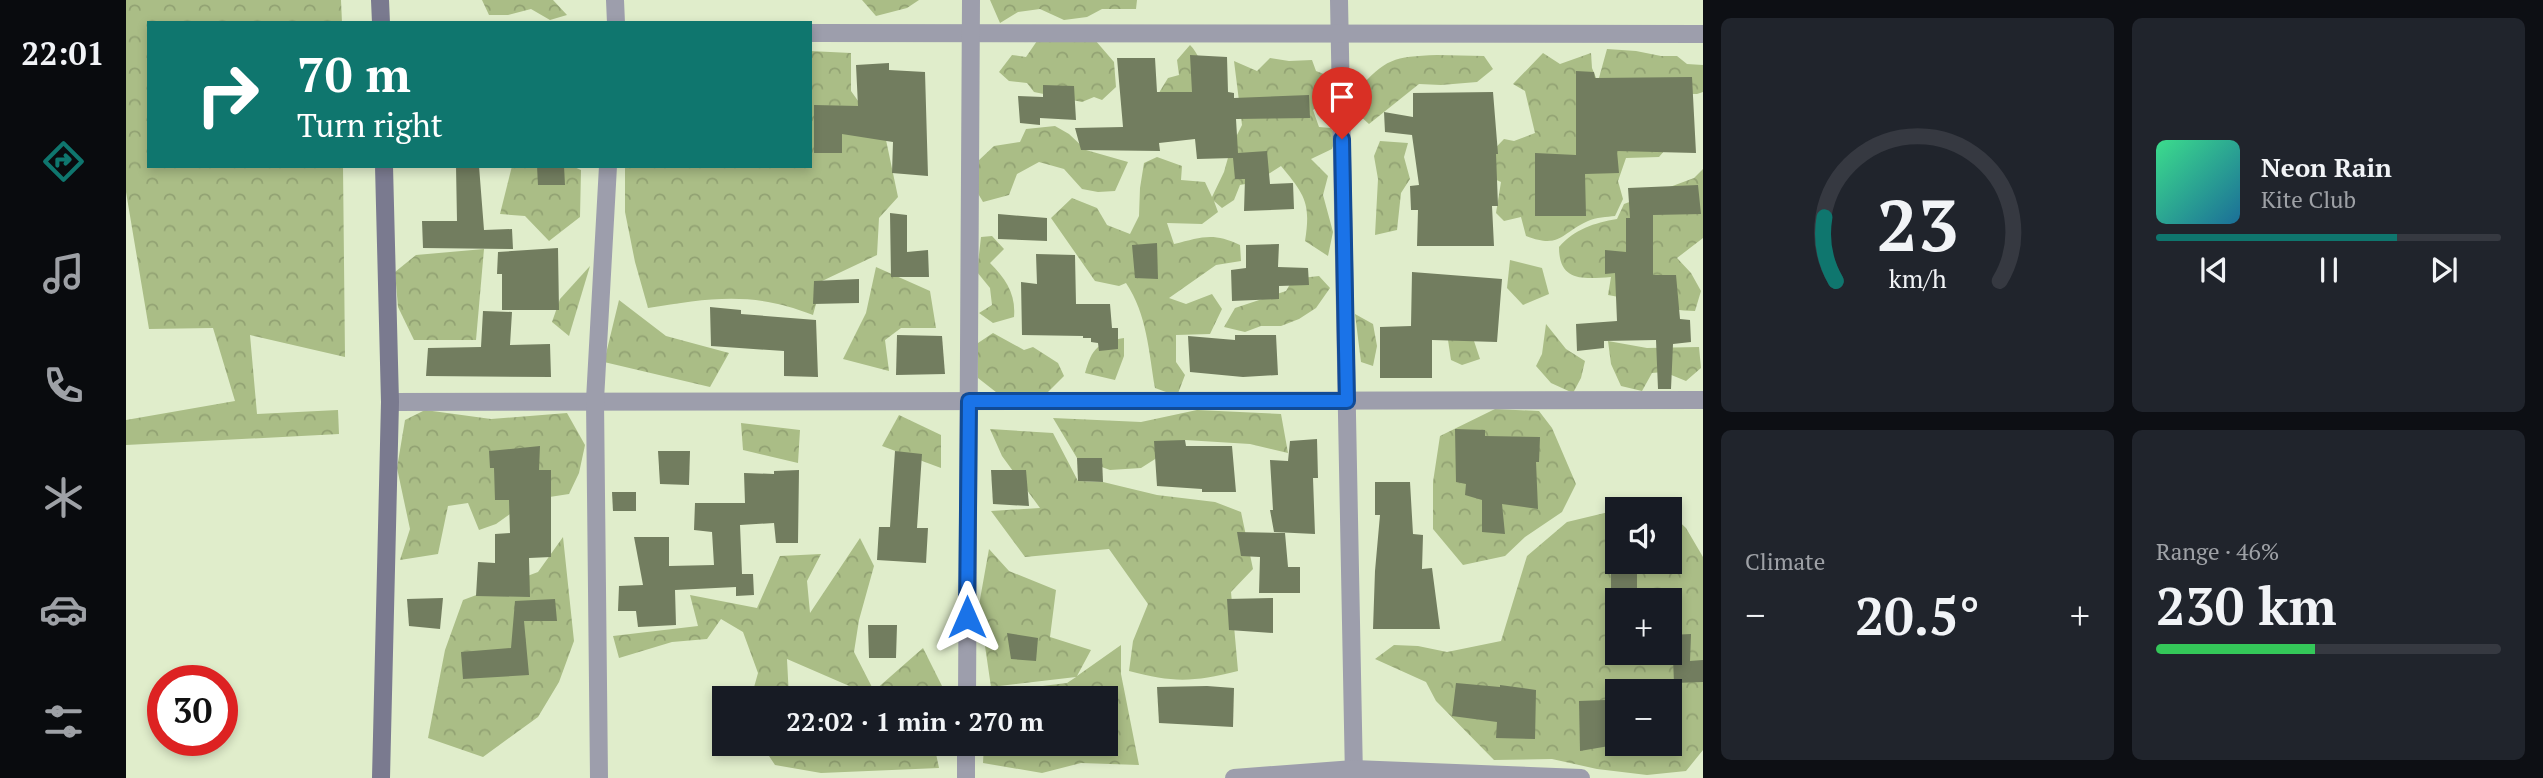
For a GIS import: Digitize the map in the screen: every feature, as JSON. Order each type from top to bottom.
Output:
[{"type":"street","points":[[380,0],[381,21]]},
{"type":"street","points":[[615,0],[616,21]]},
{"type":"street","points":[[967,686],[971,0]]},
{"type":"street","points":[[1339,0],[1354,774]]},
{"type":"street","points":[[812,33],[1703,34]]},
{"type":"street","points":[[381,778],[390,402],[384,168]]},
{"type":"street","points":[[599,778],[595,400],[608,168]]},
{"type":"street","points":[[390,402],[1703,400]]},
{"type":"street","points":[[966,756],[966,778]]},
{"type":"street","points":[[1234,778],[1354,774],[1581,778]]},
{"type":"green space","points":[[126,0],[341,0],[342,21],[147,21],[147,168],[343,168],[345,357],[250,335],[257,414],[338,410],[339,434],[126,445],[126,420],[235,401],[213,328],[149,329],[126,192]]},
{"type":"green space","points":[[482,0],[553,0],[567,15],[550,20],[531,9],[508,15],[489,15]]},
{"type":"green space","points":[[862,0],[919,0],[907,8],[876,16]]},
{"type":"green space","points":[[990,0],[1137,0],[1136,9],[1102,9],[1087,17],[1064,20],[1040,9],[1018,12],[1000,23]]},
{"type":"green space","points":[[1095,40],[1114,62],[1116,87],[1102,100],[1094,97],[1082,102],[1034,92],[1027,83],[1009,81],[999,72],[1012,55],[1026,57],[1037,41]]},
{"type":"green space","points":[[1190,45],[1201,66],[1200,107],[1157,96],[1168,78],[1179,75],[1177,60]]},
{"type":"green space","points":[[1607,49],[1677,56],[1687,64],[1703,65],[1703,92],[1605,93],[1599,78]]},
{"type":"green space","points":[[812,51],[851,53],[851,91],[886,140],[898,197],[879,218],[877,255],[822,281],[813,315],[771,302],[731,299],[648,308],[625,212],[625,168],[812,168]]},
{"type":"green space","points":[[1543,53],[1560,64],[1591,53],[1592,68],[1604,97],[1671,143],[1659,157],[1626,158],[1618,181],[1623,199],[1615,216],[1591,220],[1559,238],[1546,241],[1526,236],[1521,217],[1504,221],[1496,213],[1501,182],[1474,170],[1504,139],[1514,141],[1535,133],[1525,91],[1513,84]]},
{"type":"green space","points":[[1437,55],[1484,56],[1493,69],[1477,82],[1419,84],[1369,124],[1359,115],[1357,91],[1383,66],[1400,59]]},
{"type":"green space","points":[[1270,58],[1312,60],[1316,71],[1329,76],[1328,100],[1313,110],[1319,127],[1331,128],[1336,137],[1332,149],[1311,159],[1328,176],[1323,195],[1333,232],[1328,256],[1305,241],[1307,217],[1304,200],[1281,166],[1256,182],[1240,185],[1234,200],[1222,208],[1214,201],[1218,212],[1202,224],[1167,223],[1174,244],[1200,238],[1222,238],[1240,245],[1241,261],[1216,265],[1169,298],[1186,304],[1212,294],[1222,309],[1210,334],[1176,335],[1176,362],[1185,375],[1177,396],[1155,388],[1143,321],[1126,283],[1119,286],[1095,281],[1051,218],[1072,198],[1097,208],[1107,225],[1130,234],[1139,216],[1144,163],[1157,157],[1182,166],[1181,180],[1205,182],[1212,197],[1242,125],[1234,61],[1257,71]]},
{"type":"green space","points":[[1055,126],[1069,134],[1086,150],[1128,162],[1115,191],[1082,189],[1064,169],[1039,162],[1017,174],[1009,195],[983,202],[975,188],[977,162],[994,146],[1020,142],[1026,129]]},
{"type":"green space","points":[[1380,141],[1408,143],[1404,157],[1410,179],[1401,193],[1397,230],[1375,235],[1378,179],[1374,156]]},
{"type":"green space","points":[[512,168],[581,170],[580,217],[549,241],[525,216],[500,214]]},
{"type":"green space","points":[[1703,169],[1703,238],[1677,258],[1691,273],[1701,291],[1695,311],[1608,295],[1611,277],[1582,278],[1574,276],[1563,267],[1559,247],[1578,231],[1617,219],[1624,204],[1694,178]]},
{"type":"green space","points":[[992,236],[1004,249],[990,263],[1009,287],[1014,309],[1014,317],[993,323],[979,313],[992,305],[990,288],[977,272],[981,237]]},
{"type":"green space","points":[[484,249],[476,340],[414,340],[398,307],[395,272],[416,255]]},
{"type":"green space","points":[[1510,260],[1542,268],[1549,294],[1523,305],[1507,288]]},
{"type":"green space","points":[[590,266],[569,336],[552,322],[560,299]]},
{"type":"green space","points":[[876,267],[930,291],[936,328],[901,328],[885,340],[889,371],[843,359],[866,313]]},
{"type":"green space","points":[[1319,276],[1330,288],[1316,308],[1299,319],[1281,326],[1261,326],[1245,332],[1224,327],[1235,308],[1286,291],[1293,279]]},
{"type":"green space","points":[[619,300],[666,336],[729,353],[710,387],[604,362]]},
{"type":"green space","points":[[1355,314],[1373,324],[1377,346],[1373,366],[1361,362]]},
{"type":"green space","points":[[1546,324],[1566,349],[1585,361],[1581,378],[1573,393],[1551,383],[1536,366],[1542,354]]},
{"type":"green space","points":[[993,333],[1024,350],[1033,347],[1058,363],[1064,376],[1045,395],[1001,396],[978,378],[978,343]]},
{"type":"green space","points":[[1472,335],[1480,359],[1462,365],[1451,360],[1448,340]]},
{"type":"green space","points":[[1124,338],[1124,356],[1115,380],[1085,373],[1097,348]]},
{"type":"green space","points":[[1608,341],[1647,348],[1699,347],[1701,368],[1686,381],[1664,372],[1652,373],[1642,391],[1621,386],[1611,364]]},
{"type":"green space","points":[[1495,409],[1539,411],[1552,428],[1576,484],[1562,512],[1525,537],[1505,556],[1463,565],[1433,529],[1433,482],[1440,436]]},
{"type":"green space","points":[[425,410],[491,419],[567,413],[585,445],[579,473],[569,494],[530,500],[496,524],[479,530],[468,503],[448,506],[438,554],[400,560],[410,529],[397,468],[405,420]]},
{"type":"green space","points":[[1197,410],[1281,414],[1288,453],[1250,444],[1185,440],[1141,468],[1110,470],[1077,458],[1053,418],[1141,422]]},
{"type":"green space","points":[[899,415],[941,435],[941,468],[882,446]]},
{"type":"green space","points":[[741,423],[800,430],[798,463],[743,450]]},
{"type":"green space","points":[[990,429],[1053,433],[1078,481],[1103,482],[1157,495],[1215,502],[1241,512],[1253,569],[1231,592],[1238,671],[1184,680],[1129,671],[1133,641],[1148,604],[1109,549],[1025,557],[991,511],[1040,508],[1002,456]]},
{"type":"green space","points":[[1605,513],[1605,574],[1682,574],[1682,524],[1686,528],[1703,557],[1703,750],[1686,771],[1647,775],[1597,769],[1552,759],[1494,760],[1436,701],[1426,682],[1375,659],[1394,645],[1418,646],[1447,652],[1501,641],[1527,556],[1567,522]]},
{"type":"green space","points":[[563,537],[574,641],[559,682],[538,717],[483,757],[428,738],[445,650],[463,600],[538,572]]},
{"type":"green space","points":[[860,538],[874,566],[859,620],[854,652],[871,686],[849,686],[787,659],[788,686],[754,686],[758,673],[743,632],[721,619],[707,639],[672,642],[619,658],[613,636],[698,626],[690,595],[757,608],[780,556],[821,554],[807,581],[810,613]]},
{"type":"green space","points":[[989,549],[1009,571],[1056,590],[1050,637],[1091,650],[1077,676],[1121,645],[1121,674],[1139,765],[1081,763],[1042,773],[983,763],[983,756],[1118,756],[1118,686],[1042,686],[1067,683],[1076,677],[991,686],[979,605]]},
{"type":"green space","points":[[923,648],[942,686],[880,686]]},
{"type":"green space","points":[[769,756],[936,756],[939,768],[821,773],[775,765]]},
{"type":"building","points":[[1190,55],[1227,57],[1228,92],[1234,93],[1234,98],[1309,95],[1310,118],[1236,119],[1238,153],[1267,151],[1270,184],[1293,183],[1294,209],[1244,211],[1245,179],[1235,179],[1233,158],[1197,159],[1195,139],[1159,143],[1160,151],[1081,150],[1075,128],[1123,127],[1117,58],[1155,58],[1157,92],[1192,92]]},
{"type":"building","points":[[889,63],[889,70],[925,72],[928,176],[892,173],[893,142],[842,134],[842,153],[814,153],[814,105],[858,106],[856,65]]},
{"type":"building","points":[[1576,71],[1594,72],[1595,78],[1692,77],[1696,153],[1617,151],[1619,173],[1585,174],[1586,216],[1535,216],[1535,153],[1576,155]]},
{"type":"building","points":[[1043,85],[1074,86],[1076,120],[1040,118],[1040,125],[1020,123],[1018,96],[1043,97]]},
{"type":"building","points":[[1493,92],[1498,154],[1498,206],[1492,206],[1494,246],[1417,246],[1418,210],[1411,210],[1410,186],[1419,185],[1412,135],[1385,132],[1384,112],[1413,117],[1413,93]]},
{"type":"building","points":[[456,168],[479,168],[484,230],[512,229],[513,249],[423,248],[422,221],[457,221]]},
{"type":"building","points":[[537,168],[564,168],[565,185],[538,185]]},
{"type":"building","points":[[1698,185],[1701,214],[1653,215],[1653,275],[1676,275],[1680,319],[1690,320],[1691,342],[1673,344],[1671,389],[1658,389],[1656,340],[1604,341],[1604,348],[1577,351],[1576,324],[1617,321],[1615,273],[1605,274],[1605,250],[1626,252],[1626,218],[1630,218],[1628,188]]},
{"type":"building","points":[[890,213],[907,215],[907,252],[928,250],[929,277],[891,277]]},
{"type":"building","points":[[998,214],[1047,218],[1047,241],[998,239]]},
{"type":"building","points":[[1157,243],[1158,279],[1135,278],[1132,245]]},
{"type":"building","points":[[1279,244],[1278,267],[1308,268],[1309,285],[1279,286],[1279,299],[1232,301],[1231,270],[1246,268],[1246,245]]},
{"type":"building","points":[[558,248],[559,310],[502,310],[502,274],[497,274],[498,252]]},
{"type":"building","points":[[1036,254],[1075,255],[1076,304],[1110,304],[1112,328],[1118,328],[1118,349],[1099,351],[1098,343],[1083,336],[1022,335],[1021,282],[1037,284]]},
{"type":"building","points":[[1412,272],[1502,279],[1497,342],[1432,340],[1432,378],[1380,378],[1380,327],[1411,326]]},
{"type":"building","points":[[859,279],[859,303],[813,304],[814,281]]},
{"type":"building","points":[[710,307],[741,310],[741,314],[816,320],[818,377],[784,376],[784,351],[711,346]]},
{"type":"building","points":[[483,311],[512,312],[510,345],[550,344],[551,377],[426,376],[428,348],[481,347]]},
{"type":"building","points":[[897,335],[942,336],[945,374],[896,375]]},
{"type":"building","points":[[1235,335],[1276,335],[1278,375],[1243,377],[1190,372],[1188,336],[1235,340]]},
{"type":"building","points":[[1455,429],[1485,430],[1485,436],[1540,437],[1539,462],[1536,462],[1538,509],[1502,504],[1505,534],[1482,532],[1482,500],[1465,495],[1466,484],[1456,482]]},
{"type":"building","points":[[1317,439],[1318,478],[1313,478],[1315,534],[1274,532],[1270,510],[1273,510],[1270,460],[1288,461],[1290,441]]},
{"type":"building","points":[[1185,440],[1186,446],[1232,446],[1236,492],[1202,492],[1202,489],[1157,486],[1154,441]]},
{"type":"building","points":[[540,446],[539,470],[551,470],[551,557],[529,558],[530,597],[476,596],[478,562],[495,563],[495,534],[510,533],[509,500],[495,500],[494,468],[490,468],[489,451]]},
{"type":"building","points":[[658,451],[690,451],[689,485],[660,484]]},
{"type":"building","points":[[895,451],[922,454],[917,528],[928,528],[926,563],[877,560],[879,527],[890,527]]},
{"type":"building","points":[[1077,458],[1102,458],[1103,482],[1078,481]]},
{"type":"building","points":[[799,470],[798,543],[776,543],[774,523],[740,525],[742,574],[753,574],[754,595],[736,596],[736,587],[675,590],[676,625],[638,627],[636,611],[618,611],[619,586],[643,585],[634,537],[669,537],[669,566],[714,565],[712,532],[694,530],[695,503],[745,503],[744,473],[774,474],[774,471]]},
{"type":"building","points":[[991,470],[1026,470],[1029,506],[993,504]]},
{"type":"building","points":[[1375,482],[1410,482],[1413,534],[1423,535],[1422,569],[1432,568],[1440,629],[1373,629],[1380,515],[1375,515]]},
{"type":"building","points":[[612,492],[636,492],[636,511],[613,511]]},
{"type":"building","points":[[1237,532],[1285,533],[1288,567],[1300,567],[1300,593],[1259,593],[1260,557],[1241,556]]},
{"type":"building","points":[[1611,574],[1637,574],[1637,588],[1611,588]]},
{"type":"building","points":[[443,598],[440,629],[409,626],[407,599]]},
{"type":"building","points":[[1273,598],[1273,633],[1229,630],[1227,599]]},
{"type":"building","points":[[555,599],[557,621],[524,621],[529,675],[463,679],[461,652],[511,648],[515,601]]},
{"type":"building","points":[[868,625],[897,625],[896,658],[869,658]]},
{"type":"building","points":[[1007,633],[1038,638],[1036,661],[1011,659]]},
{"type":"building","points":[[1682,634],[1691,634],[1690,661],[1703,660],[1703,682],[1682,683],[1682,679],[1674,679],[1673,665],[1682,665]]},
{"type":"building","points":[[1456,683],[1536,690],[1535,739],[1496,738],[1497,722],[1452,716]]},
{"type":"building","points":[[1157,687],[1234,688],[1233,727],[1159,723]]},
{"type":"building","points":[[1605,700],[1605,747],[1580,751],[1579,701]]},
{"type":"route","points":[[967,617],[969,401],[1347,401],[1342,139]]}]
